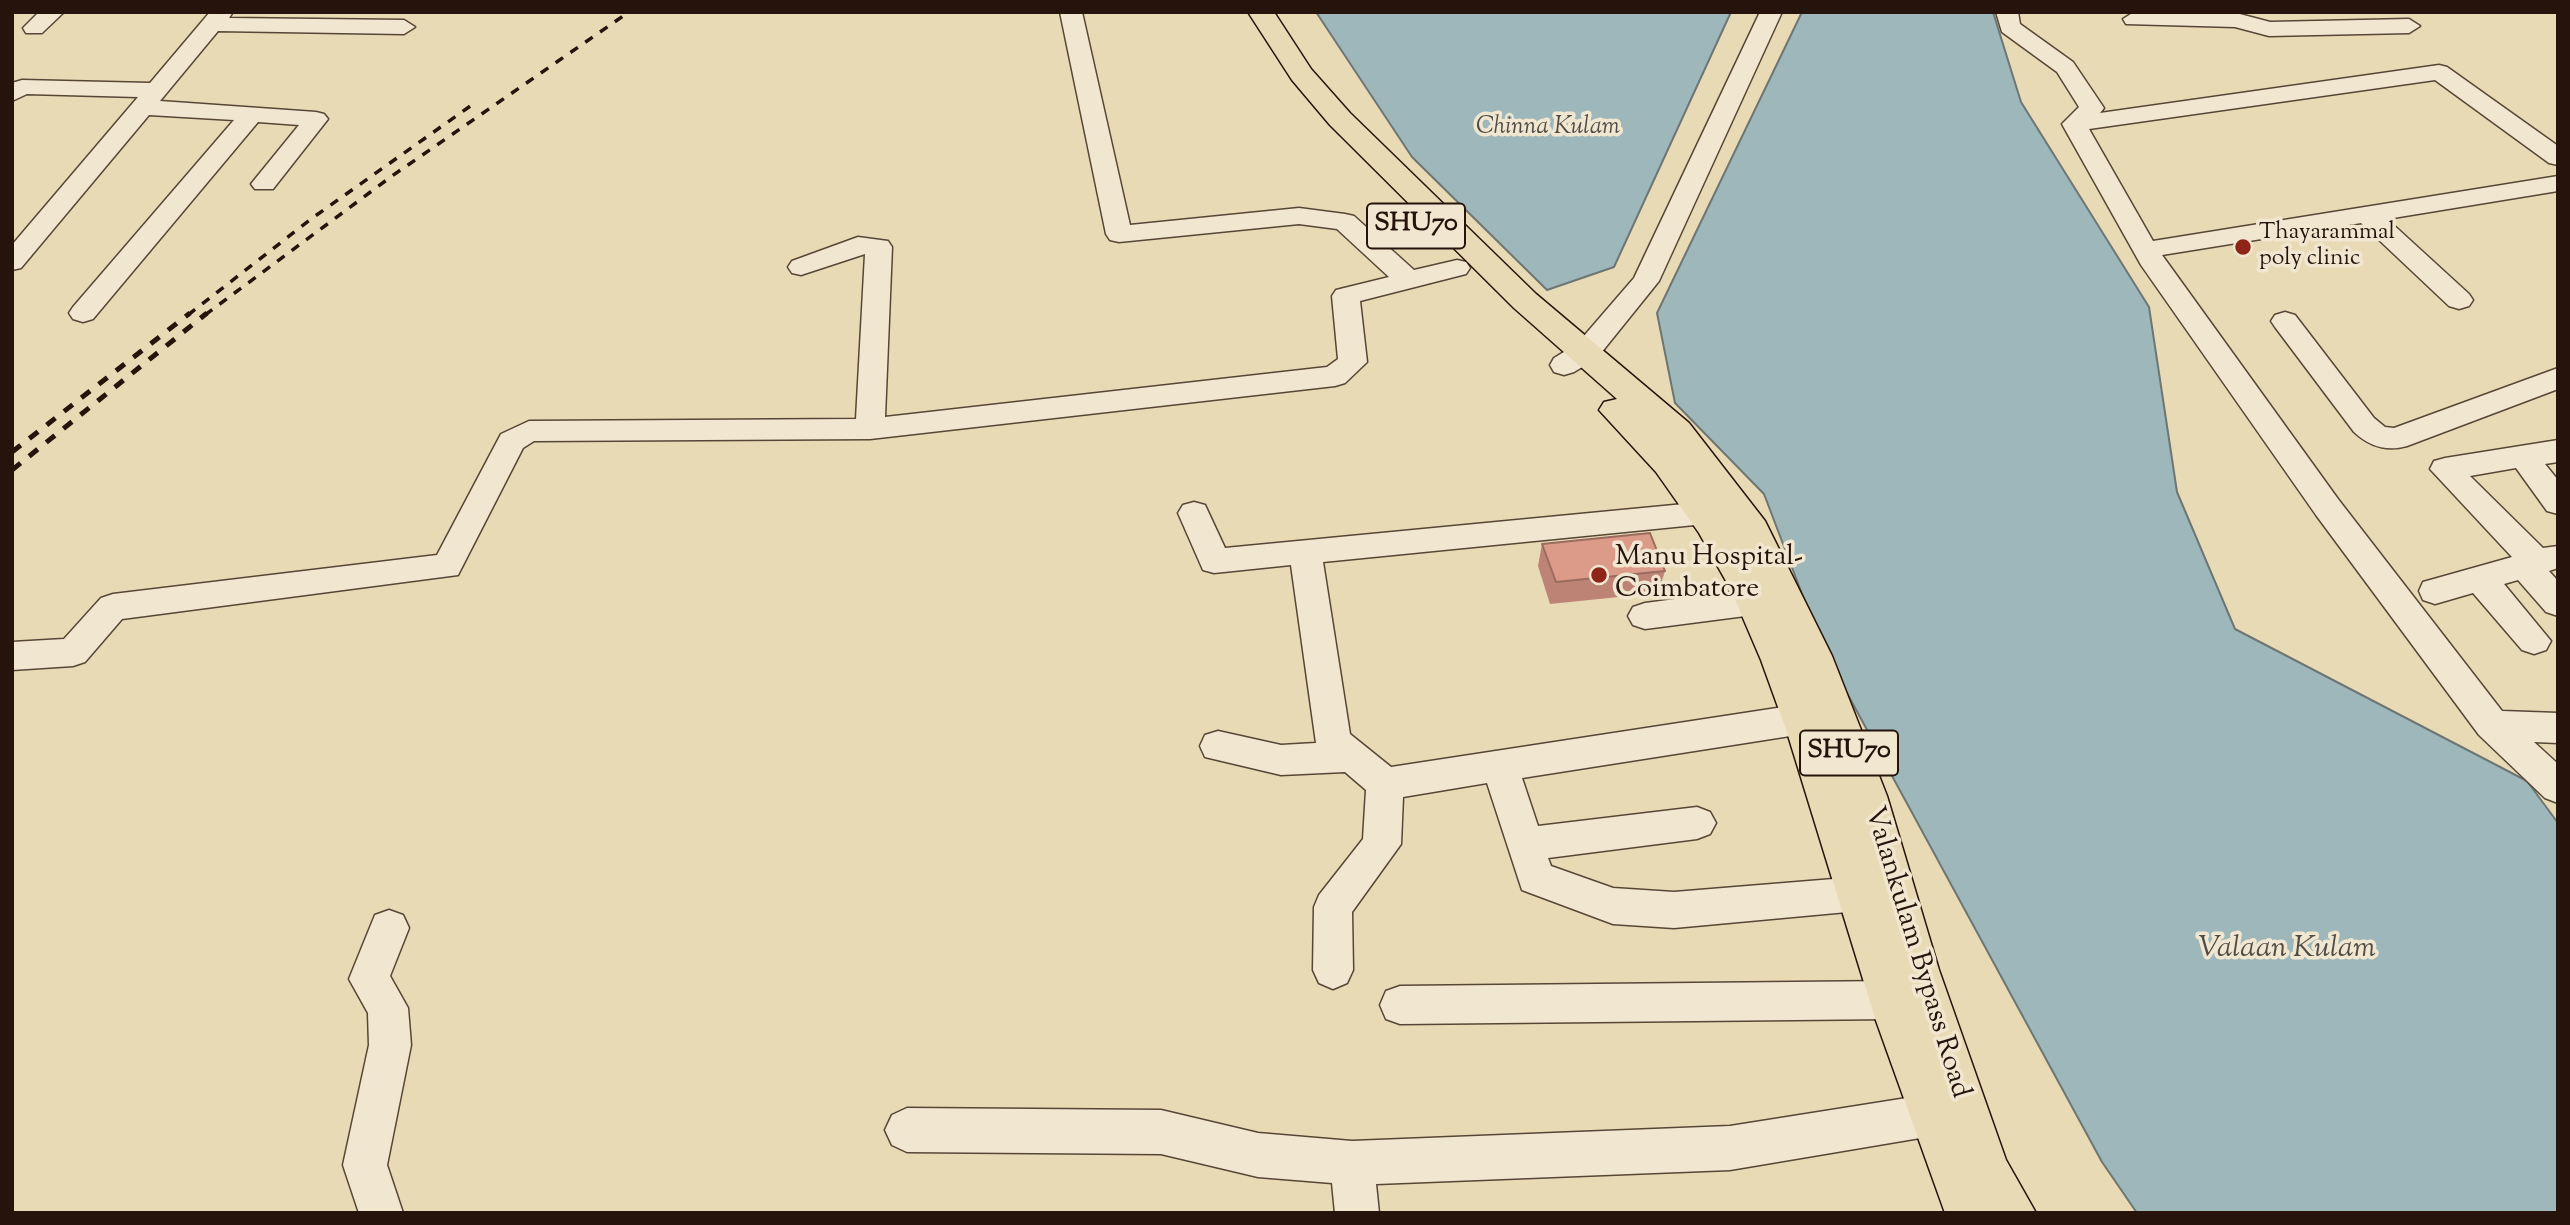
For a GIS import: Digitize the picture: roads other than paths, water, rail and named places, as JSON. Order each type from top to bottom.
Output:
[{"type":"main road","name":"SHU70","points":[[1238,12],[1289,75],[1340,119],[1515,291],[1575,358]]},
{"type":"main road","name":"SHU70","points":[[1261,12],[1289,75],[1317,124],[1457,268],[1575,358]]},
{"type":"main road","name":"Valankulam Bypass Road","points":[[1575,358],[1695,495],[1753,602],[1783,666],[1803,719],[1892,1000],[1932,1115],[1971,1213]]},
{"type":"main road","name":"Valankulam Bypass Road","points":[[1575,358],[1676,432],[1752,531],[1812,656],[1866,796],[1916,971],[1986,1174],[2010,1213]]},
{"type":"street","points":[[1072,12],[1119,234],[1299,216],[1345,222],[1409,280]]},
{"type":"street","points":[[1575,358],[1646,281],[1771,12]]},
{"type":"street","points":[[2007,12],[2010,27],[2065,67],[2092,107],[2074,124]]},
{"type":"street","points":[[2134,19],[2233,16],[2269,29],[2409,26]]},
{"type":"street","points":[[34,28],[64,17]]},
{"type":"street","points":[[12,262],[217,18],[404,27]]},
{"type":"street","points":[[2074,124],[2439,72],[2558,158]]},
{"type":"street","points":[[12,94],[22,88],[149,99],[251,115],[316,119],[264,184]]},
{"type":"street","points":[[83,313],[251,115]]},
{"type":"street","points":[[2074,124],[2145,250],[2327,507],[2492,724],[2558,787]]},
{"type":"street","points":[[2145,250],[2558,183]]},
{"type":"street","points":[[2367,214],[2459,300]]},
{"type":"street","points":[[801,267],[858,245],[879,247],[870,429]]},
{"type":"street","points":[[12,656],[74,652],[113,607],[447,566],[512,441],[529,431],[870,429],[1335,376],[1353,362],[1346,296],[1457,268]]},
{"type":"street","points":[[2285,321],[2364,425],[2377,436],[2396,439],[2558,378]]},
{"type":"street","points":[[2558,451],[2445,469],[2540,561],[2558,603]]},
{"type":"street","points":[[2524,457],[2558,503]]},
{"type":"street","points":[[1194,513],[1214,561],[1705,513]]},
{"type":"street","points":[[1306,554],[1333,741],[1385,784],[1803,719]]},
{"type":"street","points":[[2435,591],[2540,561]]},
{"type":"street","points":[[2480,578],[2534,641]]},
{"type":"street","points":[[1645,615],[1753,602]]},
{"type":"street","points":[[2492,724],[2558,728]]},
{"type":"street","points":[[1218,746],[1281,760],[1353,757]]},
{"type":"street","points":[[1500,767],[1536,878],[1614,906],[1674,910],[1858,894]]},
{"type":"street","points":[[1333,970],[1333,906],[1381,844],[1385,784]]},
{"type":"street","points":[[1524,844],[1697,823]]},
{"type":"street","points":[[381,1213],[365,1165],[390,1045],[388,1008],[369,979],[389,928]]},
{"type":"street","points":[[1400,1005],[1892,1000]]},
{"type":"street","points":[[907,1130],[1161,1132],[1258,1155],[1352,1163],[1730,1149],[1932,1115]]},
{"type":"street","points":[[1352,1163],[1357,1213]]},
{"type":"water","name":"Chinna Kulam","points":[[1316,12],[1731,12],[1614,267],[1547,290],[1412,157]]},
{"type":"water","name":"Valaan Kulam","points":[[1802,12],[1993,12],[2021,102],[2149,307],[2177,492],[2235,629],[2527,781],[2558,823],[2558,1213],[2137,1213],[2102,1162],[1823,649],[1764,494],[1675,403],[1657,313]]},
{"type":"railway","points":[[205,315],[392,176],[629,12]]},
{"type":"railway","points":[[188,315],[311,219],[476,102]]},
{"type":"railway","points":[[12,452],[190,313]]},
{"type":"railway","points":[[12,470],[207,313]]},
{"type":"place","name":"Thayarammal poly clinic","points":[[2243,247]]},
{"type":"place","name":"Manu Hospital- Coimbatore","points":[[1599,575]]}]
